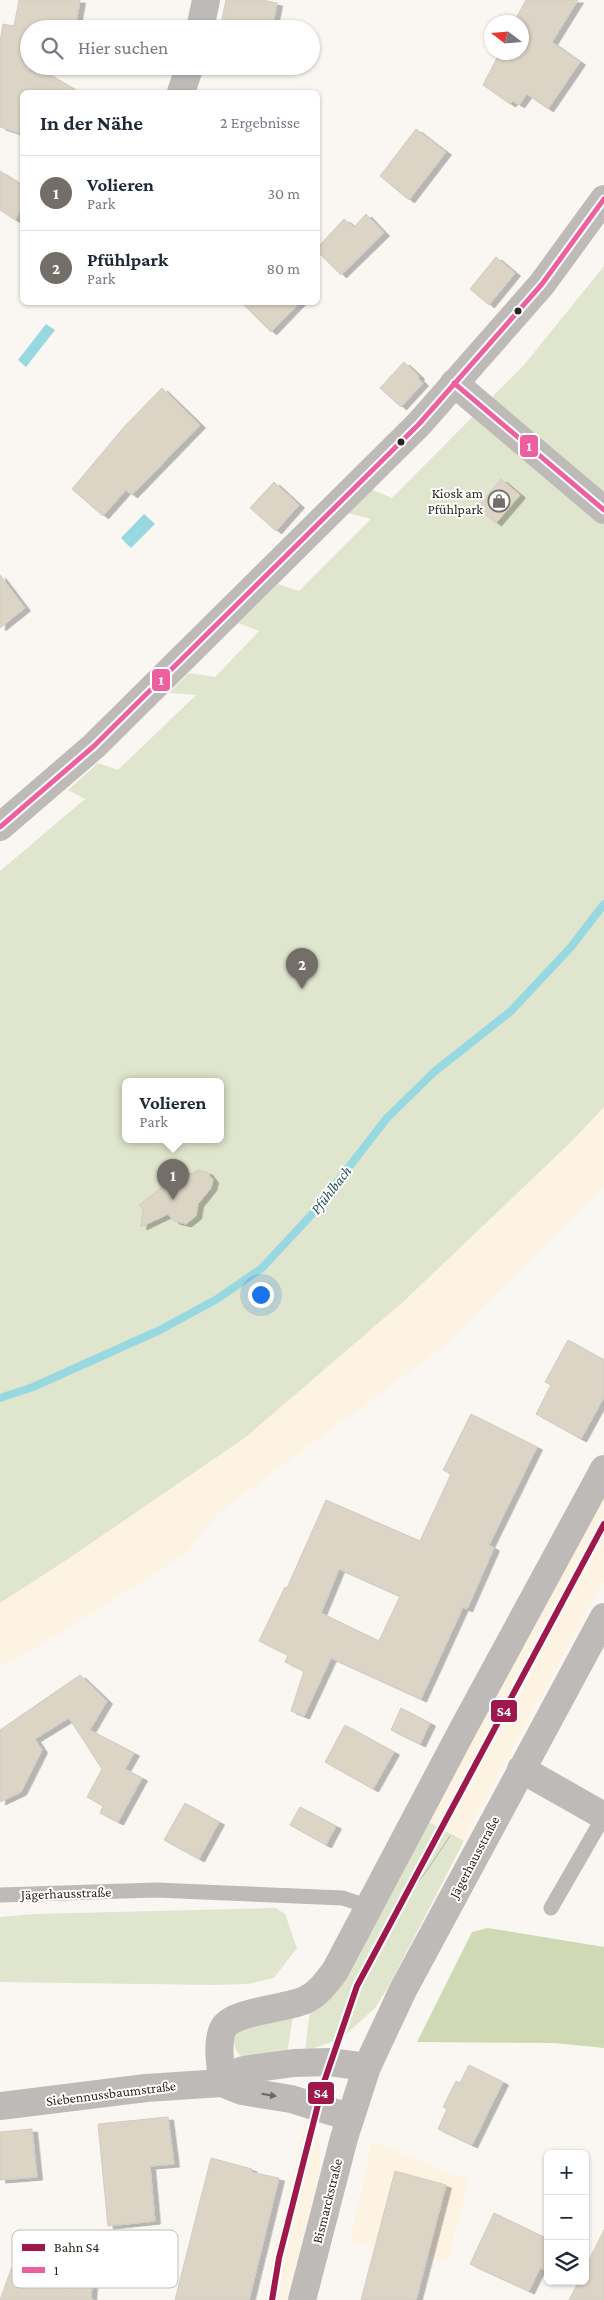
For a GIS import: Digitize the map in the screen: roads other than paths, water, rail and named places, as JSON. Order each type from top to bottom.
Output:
[{"type":"street","points":[[202,20],[206,0]]},
{"type":"street","points":[[182,90],[187,75]]},
{"type":"street","points":[[0,827],[94,746],[418,424],[542,284],[604,199]]},
{"type":"street","points":[[454,384],[604,510]]},
{"type":"street","points":[[222,2083],[221,2034],[227,2023],[240,2017],[290,2005],[313,1996],[335,1971],[464,1727],[604,1469]]},
{"type":"street","name":"Jägerhausstraße","points":[[352,2110],[367,2067],[403,1990],[604,1617]]},
{"type":"street","points":[[521,1769],[604,1816]]},
{"type":"street","name":"Siebennussbaumstraße","points":[[222,2083],[243,2070],[294,2063],[329,2062],[367,2067]]},
{"type":"street","name":"Siebennussbaumstraße","points":[[0,2106],[146,2088],[222,2083],[242,2091],[352,2110]]},
{"type":"street","name":"Bismarckstraße","points":[[302,2300],[352,2110]]},
{"type":"lane","points":[[551,1908],[604,1816]]},
{"type":"lane","name":"Jägerhausstraße","points":[[0,1895],[156,1890],[343,1898],[370,1907]]},
{"type":"water","points":[[46,324],[55,330],[26,367],[18,360]]},
{"type":"water","points":[[144,514],[155,524],[131,548],[121,538]]},
{"type":"waterway","name":"Pfühlbach","points":[[0,1398],[33,1387],[160,1330],[217,1299],[262,1268],[314,1212],[387,1118],[434,1072],[511,1011],[571,947],[604,904]]},
{"type":"tram line","points":[[397,1909],[428,1869],[450,1836]]},
{"type":"rail line","name":"S4","points":[[272,2300],[279,2258],[323,2085],[357,1986],[604,1524]]},
{"type":"place","name":"Kiosk am Pfühlpark","points":[[499,501]]},
{"type":"place","name":"Pfühlpark","points":[[302,989]]},
{"type":"place","name":"Volieren","points":[[173,1200]]}]
